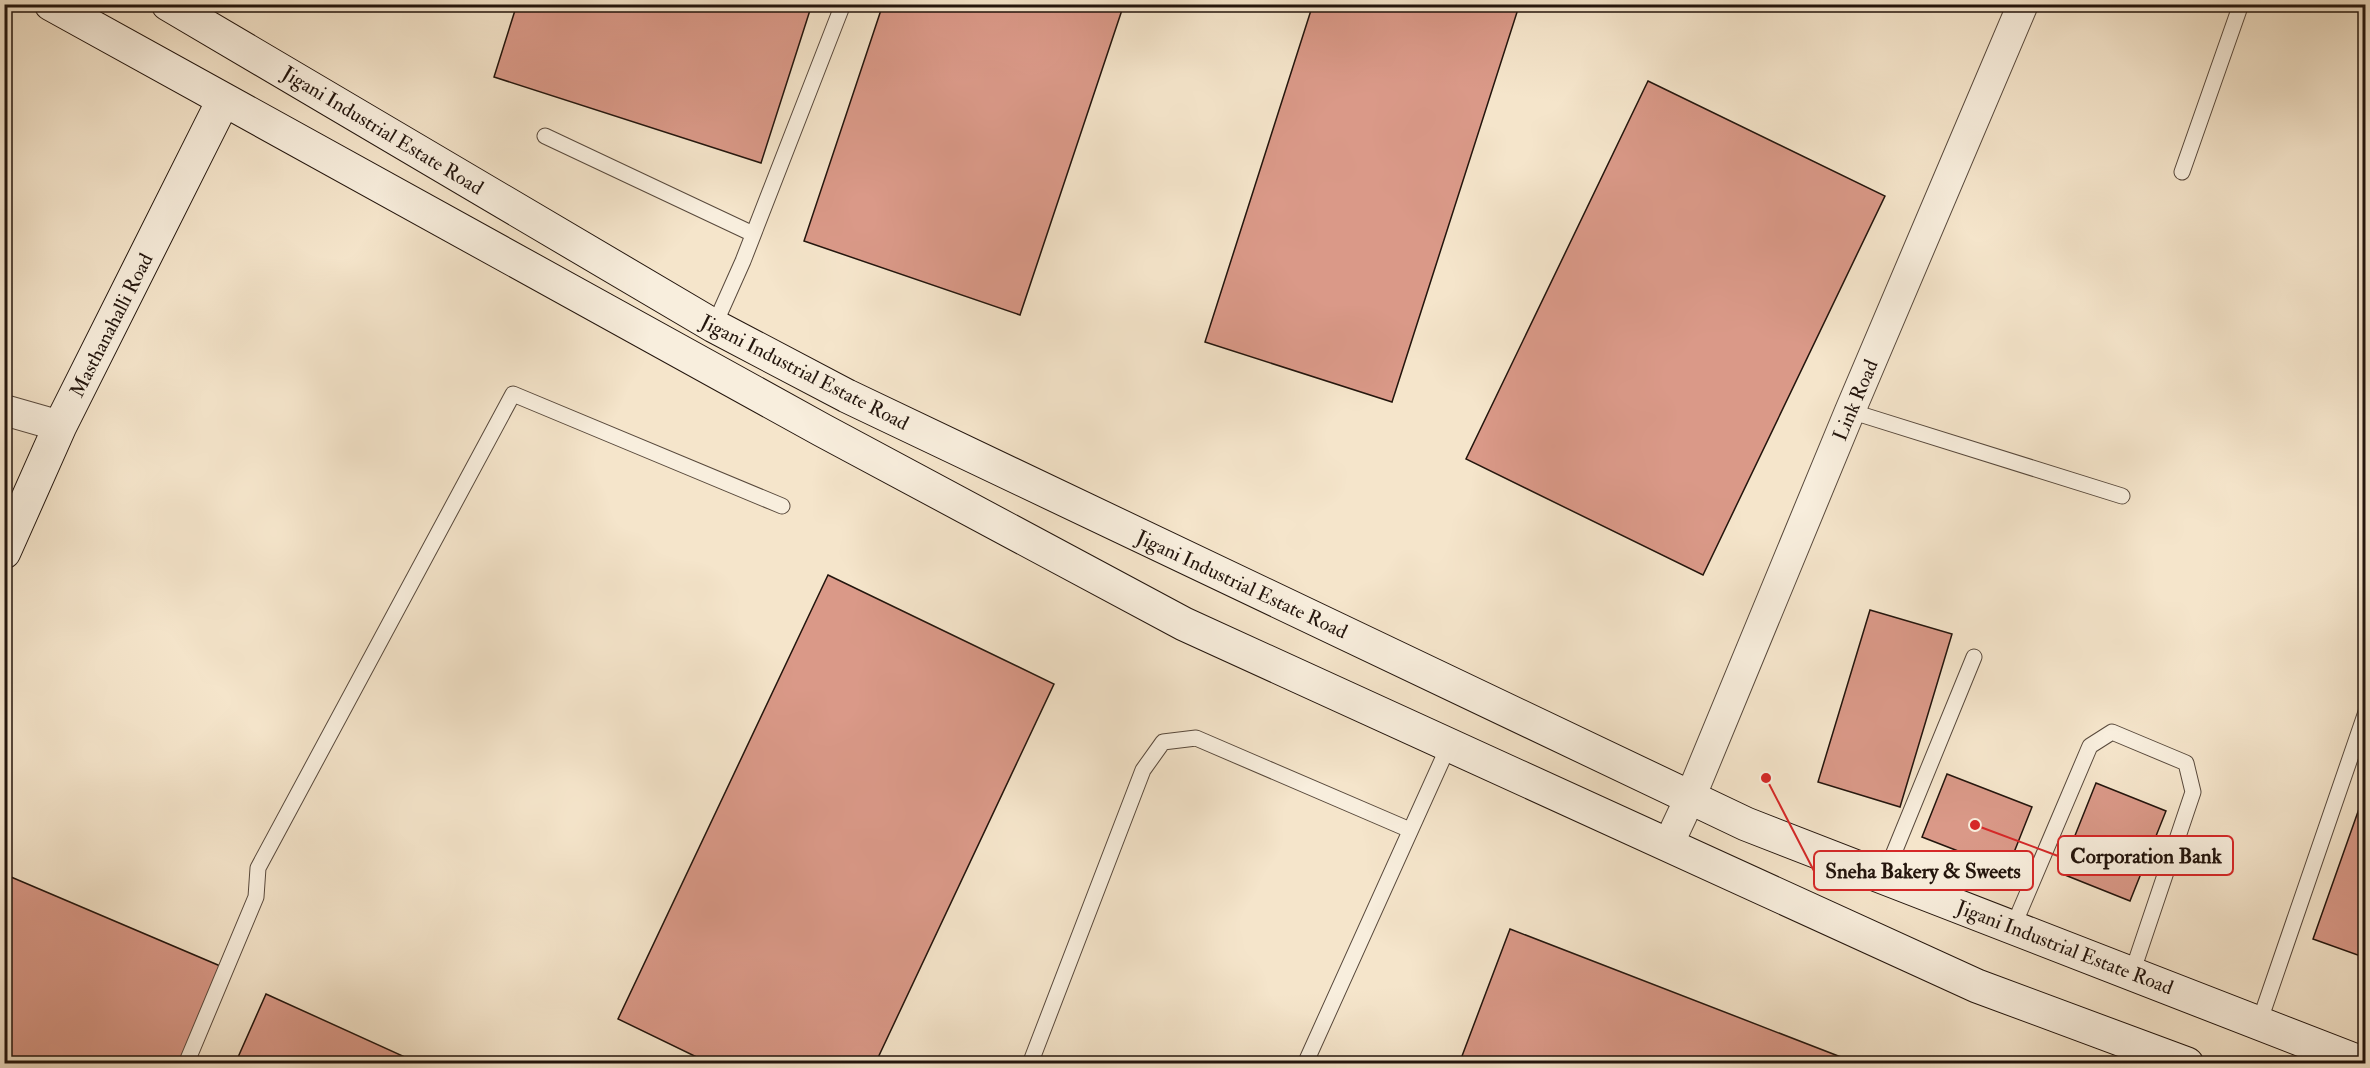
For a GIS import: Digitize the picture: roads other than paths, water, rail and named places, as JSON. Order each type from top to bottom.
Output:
[{"type":"main road","name":"Jigani Industrial Estate Road","points":[[51,4],[822,430],[1184,624],[1977,986],[2187,1064]]},
{"type":"main road","name":"Jigani Industrial Estate Road","points":[[168,4],[714,326],[848,396],[1746,824],[2364,1064]]},
{"type":"main road","name":"Masthanahalli Road","points":[[4,552],[60,426],[223,101]]},
{"type":"street","name":"Link Road","points":[[1668,845],[1690,798],[1850,411],[2023,4]]},
{"type":"street","points":[[4,410],[60,426]]},
{"type":"lane","points":[[714,326],[753,234],[843,4]]},
{"type":"lane","points":[[2182,172],[2241,4]]},
{"type":"lane","points":[[545,136],[753,234]]},
{"type":"lane","points":[[186,1064],[256,897],[258,868],[513,394],[782,506]]},
{"type":"lane","points":[[1850,411],[2122,496]]},
{"type":"lane","points":[[1884,877],[1974,657]]},
{"type":"lane","points":[[2259,1023],[2366,712]]},
{"type":"lane","points":[[2013,927],[2090,746],[2112,732],[2186,763],[2193,792],[2132,973]]},
{"type":"lane","points":[[1030,1064],[1143,770],[1163,742],[1196,738],[1410,830]]},
{"type":"lane","points":[[1305,1064],[1449,745]]},
{"type":"place","name":"Sneha Bakery & Sweets","points":[[1766,778]]},
{"type":"place","name":"Corporation Bank","points":[[1975,825]]}]
